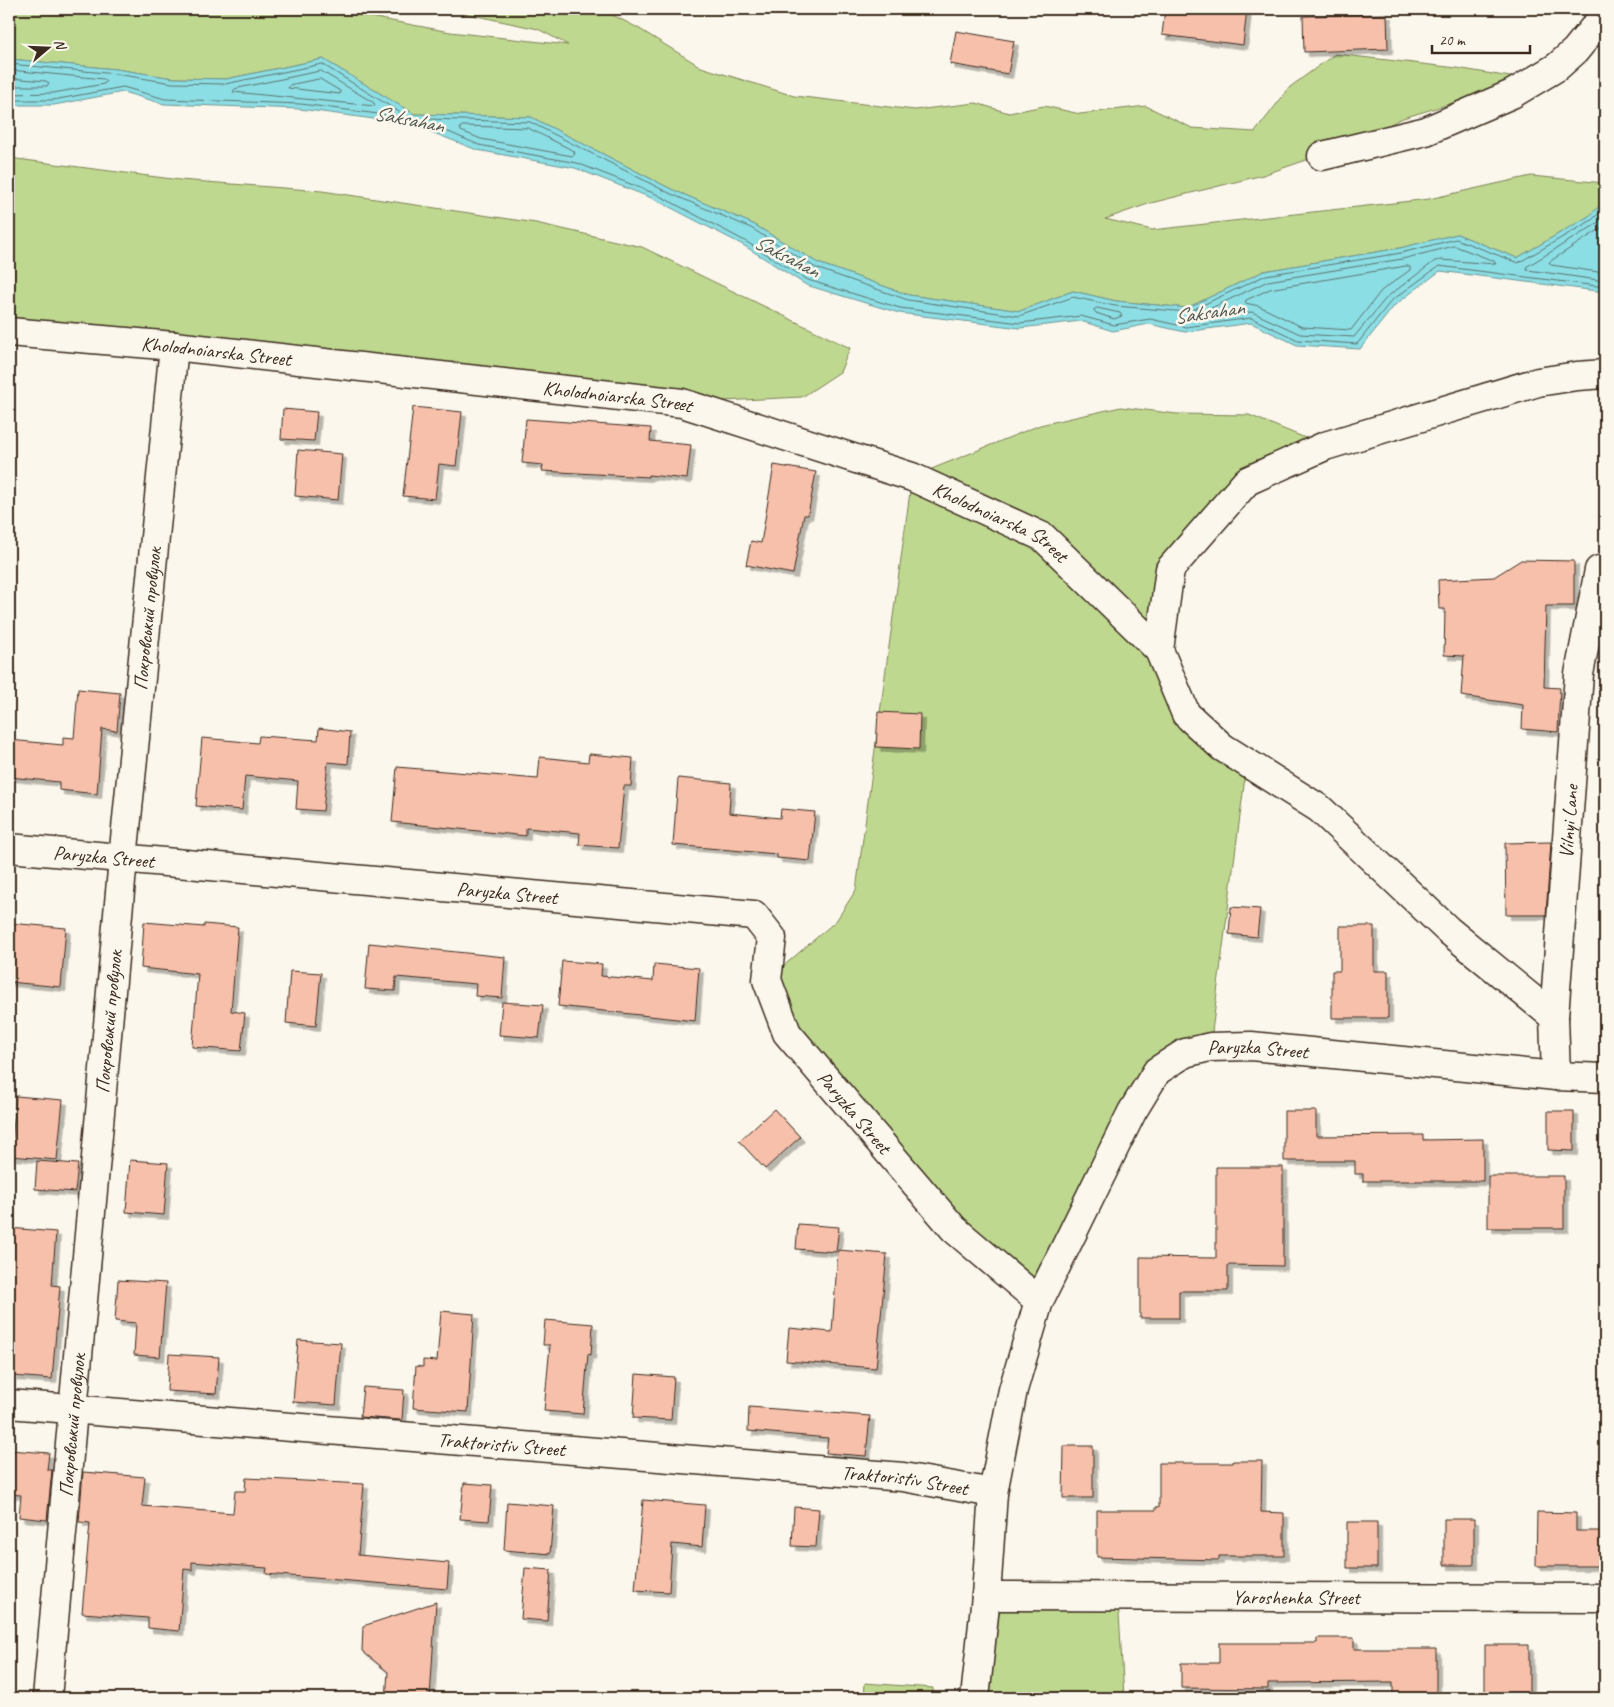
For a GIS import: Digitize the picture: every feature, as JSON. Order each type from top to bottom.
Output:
[{"type":"street","points":[[1322,156],[1426,131],[1512,94],[1557,68],[1575,51],[1605,14]]},
{"type":"street","name":"Kholodnoiarska Street","points":[[9,332],[174,346],[682,403],[912,477],[1043,537],[1159,650]]},
{"type":"street","name":"Покровський провулок","points":[[47,1698],[123,858],[174,346]]},
{"type":"street","points":[[1554,1017],[1448,930],[1320,809],[1222,747],[1186,714],[1159,650],[1170,569],[1247,481],[1325,446],[1538,382],[1605,374]]},
{"type":"street","name":"Vilnyi Lane","points":[[1556,1076],[1554,1017],[1579,674],[1599,570]]},
{"type":"street","name":"Paryzka Street","points":[[9,848],[754,915],[772,938],[767,980],[788,1033],[954,1229],[1039,1301],[1132,1112],[1157,1071],[1185,1053],[1210,1047],[1251,1046],[1556,1076],[1605,1078]]},
{"type":"street","points":[[975,1698],[986,1596],[993,1493],[1013,1390],[1039,1301]]},
{"type":"street","name":"Traktoristiv Street","points":[[9,1404],[903,1477],[993,1493]]},
{"type":"street","name":"Yaroshenka Street","points":[[986,1596],[1605,1598]]},
{"type":"green space","points":[[9,9],[328,9],[450,32],[568,45],[538,29],[444,9],[601,9],[638,28],[701,67],[794,96],[915,110],[976,103],[1009,113],[1044,106],[1080,114],[1146,106],[1192,128],[1255,132],[1290,87],[1335,54],[1457,68],[1528,80],[1403,118],[1338,149],[1263,175],[1151,203],[1105,219],[1152,230],[1429,199],[1531,176],[1605,183],[1605,201],[1589,216],[1517,258],[1457,234],[1400,248],[1264,271],[1187,308],[1116,301],[1073,291],[1020,311],[909,295],[818,263],[753,224],[671,189],[531,117],[414,114],[323,59],[226,79],[173,78],[116,69],[9,59]]},
{"type":"green space","points":[[9,158],[180,180],[322,191],[536,223],[642,247],[850,348],[840,372],[802,397],[682,403],[9,332]]},
{"type":"green space","points":[[1121,407],[1177,414],[1249,415],[1325,446],[1247,481],[1170,569],[1159,650],[1186,714],[1247,762],[1210,1047],[1157,1071],[1039,1301],[787,1033],[767,980],[836,921],[856,890],[912,477],[1040,425]]},
{"type":"green space","points":[[986,1596],[1118,1596],[1124,1698],[975,1698]]},
{"type":"green space","points":[[865,1683],[933,1688],[933,1698],[864,1698]]},
{"type":"water","name":"Saksahan","points":[[9,59],[116,69],[173,78],[226,79],[323,59],[414,114],[531,117],[671,189],[753,224],[818,263],[909,295],[1020,311],[1073,291],[1116,301],[1187,308],[1264,271],[1400,248],[1457,234],[1517,258],[1589,216],[1605,201],[1605,292],[1440,271],[1395,305],[1360,349],[1297,345],[1251,323],[1185,332],[1149,324],[1113,331],[1081,321],[1020,328],[899,313],[806,285],[743,245],[654,199],[575,168],[477,150],[411,124],[300,109],[164,104],[123,92],[54,105],[9,105]]},
{"type":"building","points":[[1165,9],[1247,9],[1243,45],[1162,35]]},
{"type":"building","points":[[1387,14],[1388,49],[1304,52],[1303,16]]},
{"type":"building","points":[[956,31],[1014,41],[1008,74],[950,64]]},
{"type":"building","points":[[413,407],[462,412],[456,466],[439,464],[435,499],[403,496]]},
{"type":"building","points":[[283,409],[317,412],[314,441],[281,439]]},
{"type":"building","points":[[526,419],[651,428],[650,441],[691,445],[687,479],[648,475],[648,477],[542,471],[543,465],[522,463]]},
{"type":"building","points":[[298,450],[342,454],[338,500],[295,496]]},
{"type":"building","points":[[774,465],[816,472],[808,515],[804,515],[793,574],[746,565],[751,541],[761,543]]},
{"type":"building","points":[[1521,560],[1574,561],[1574,606],[1546,606],[1544,687],[1560,688],[1558,732],[1522,729],[1523,705],[1461,696],[1464,656],[1444,655],[1445,609],[1439,609],[1438,580],[1494,577]]},
{"type":"building","points":[[78,689],[120,693],[117,731],[102,729],[97,794],[59,790],[59,782],[9,777],[9,740],[63,745],[63,737],[74,738]]},
{"type":"building","points":[[878,712],[920,714],[919,749],[876,747]]},
{"type":"building","points":[[319,728],[350,732],[348,764],[328,762],[323,811],[296,809],[298,781],[245,776],[242,810],[196,806],[202,738],[258,743],[259,736],[318,740]]},
{"type":"building","points":[[589,754],[633,758],[631,786],[624,786],[618,848],[579,845],[580,833],[526,828],[526,836],[392,822],[397,767],[538,779],[540,757],[588,762]]},
{"type":"building","points":[[678,778],[731,783],[729,813],[780,818],[781,809],[815,812],[810,861],[777,858],[777,854],[673,845]]},
{"type":"building","points":[[1551,842],[1546,915],[1506,915],[1505,843]]},
{"type":"building","points":[[1231,907],[1260,909],[1257,937],[1229,934]]},
{"type":"building","points":[[144,922],[204,927],[204,924],[238,927],[231,1011],[245,1013],[241,1051],[192,1047],[198,974],[141,968]]},
{"type":"building","points":[[9,923],[66,928],[61,987],[9,982]]},
{"type":"building","points":[[1340,926],[1374,926],[1374,971],[1388,971],[1388,1018],[1332,1018],[1332,971],[1340,971]]},
{"type":"building","points":[[369,943],[505,957],[502,998],[475,996],[476,984],[396,977],[395,991],[365,989]]},
{"type":"building","points":[[562,961],[602,964],[601,976],[653,981],[654,964],[699,968],[695,1021],[558,1006]]},
{"type":"building","points":[[290,971],[321,973],[316,1026],[286,1023]]},
{"type":"building","points":[[502,1002],[543,1005],[539,1038],[499,1035]]},
{"type":"building","points":[[16,1096],[63,1100],[57,1160],[11,1156]]},
{"type":"building","points":[[774,1109],[800,1137],[765,1169],[739,1141]]},
{"type":"building","points":[[1284,1111],[1316,1111],[1316,1136],[1423,1135],[1423,1140],[1483,1139],[1483,1181],[1363,1181],[1363,1174],[1355,1174],[1355,1161],[1284,1161]]},
{"type":"building","points":[[1548,1111],[1574,1111],[1574,1151],[1548,1150]]},
{"type":"building","points":[[130,1160],[168,1163],[164,1215],[126,1212]]},
{"type":"building","points":[[37,1161],[78,1164],[75,1192],[35,1189]]},
{"type":"building","points":[[1216,1167],[1283,1167],[1283,1266],[1228,1265],[1228,1291],[1179,1291],[1179,1318],[1140,1318],[1140,1257],[1216,1258]]},
{"type":"building","points":[[1488,1176],[1564,1176],[1564,1228],[1488,1228]]},
{"type":"building","points":[[798,1224],[839,1227],[836,1252],[796,1249]]},
{"type":"building","points":[[9,1228],[56,1232],[52,1285],[60,1286],[52,1379],[12,1376],[15,1345],[9,1344]]},
{"type":"building","points":[[838,1250],[887,1254],[876,1368],[786,1361],[789,1328],[832,1332]]},
{"type":"building","points":[[118,1280],[166,1283],[160,1357],[134,1355],[136,1323],[115,1321]]},
{"type":"building","points":[[441,1311],[474,1314],[468,1412],[413,1408],[416,1366],[423,1367],[423,1360],[437,1361]]},
{"type":"building","points":[[545,1320],[593,1324],[591,1355],[588,1354],[583,1414],[544,1411],[550,1345],[543,1345]]},
{"type":"building","points":[[298,1340],[341,1343],[336,1405],[293,1402]]},
{"type":"building","points":[[169,1354],[219,1357],[216,1394],[167,1391]]},
{"type":"building","points":[[636,1374],[674,1377],[671,1420],[633,1418]]},
{"type":"building","points":[[363,1387],[404,1390],[402,1420],[360,1417]]},
{"type":"building","points":[[749,1407],[870,1416],[866,1456],[826,1453],[828,1438],[748,1431]]},
{"type":"building","points":[[1064,1446],[1093,1446],[1093,1498],[1063,1498]]},
{"type":"building","points":[[9,1450],[49,1453],[47,1470],[52,1470],[47,1520],[19,1517],[21,1495],[9,1494]]},
{"type":"building","points":[[1233,1461],[1262,1461],[1261,1512],[1284,1513],[1284,1556],[1219,1556],[1219,1560],[1097,1557],[1097,1510],[1156,1510],[1156,1507],[1159,1507],[1159,1463],[1233,1463]]},
{"type":"building","points":[[83,1472],[145,1477],[142,1506],[233,1513],[235,1491],[245,1491],[246,1478],[364,1484],[358,1555],[449,1563],[447,1589],[266,1574],[267,1568],[192,1562],[192,1570],[184,1569],[179,1631],[148,1628],[148,1618],[82,1613],[90,1523],[79,1522]]},
{"type":"building","points":[[464,1483],[492,1485],[489,1521],[460,1519]]},
{"type":"building","points":[[643,1500],[705,1505],[702,1547],[672,1544],[669,1592],[635,1590]]},
{"type":"building","points":[[507,1502],[554,1506],[550,1554],[504,1550]]},
{"type":"building","points":[[794,1507],[819,1509],[816,1547],[792,1546]]},
{"type":"building","points":[[1537,1512],[1576,1513],[1576,1531],[1605,1531],[1605,1566],[1536,1566]]},
{"type":"building","points":[[1444,1519],[1474,1519],[1474,1565],[1444,1565]]},
{"type":"building","points":[[1347,1522],[1377,1522],[1377,1568],[1347,1568]]},
{"type":"building","points":[[525,1568],[551,1570],[547,1621],[521,1619]]},
{"type":"building","points":[[436,1602],[430,1698],[386,1698],[388,1672],[362,1651],[363,1626]]},
{"type":"building","points":[[1317,1638],[1354,1638],[1354,1649],[1436,1649],[1436,1694],[1393,1694],[1393,1682],[1268,1683],[1268,1689],[1181,1688],[1181,1663],[1219,1663],[1219,1643],[1317,1643]]},
{"type":"building","points":[[1485,1645],[1529,1645],[1529,1693],[1485,1693]]}]
